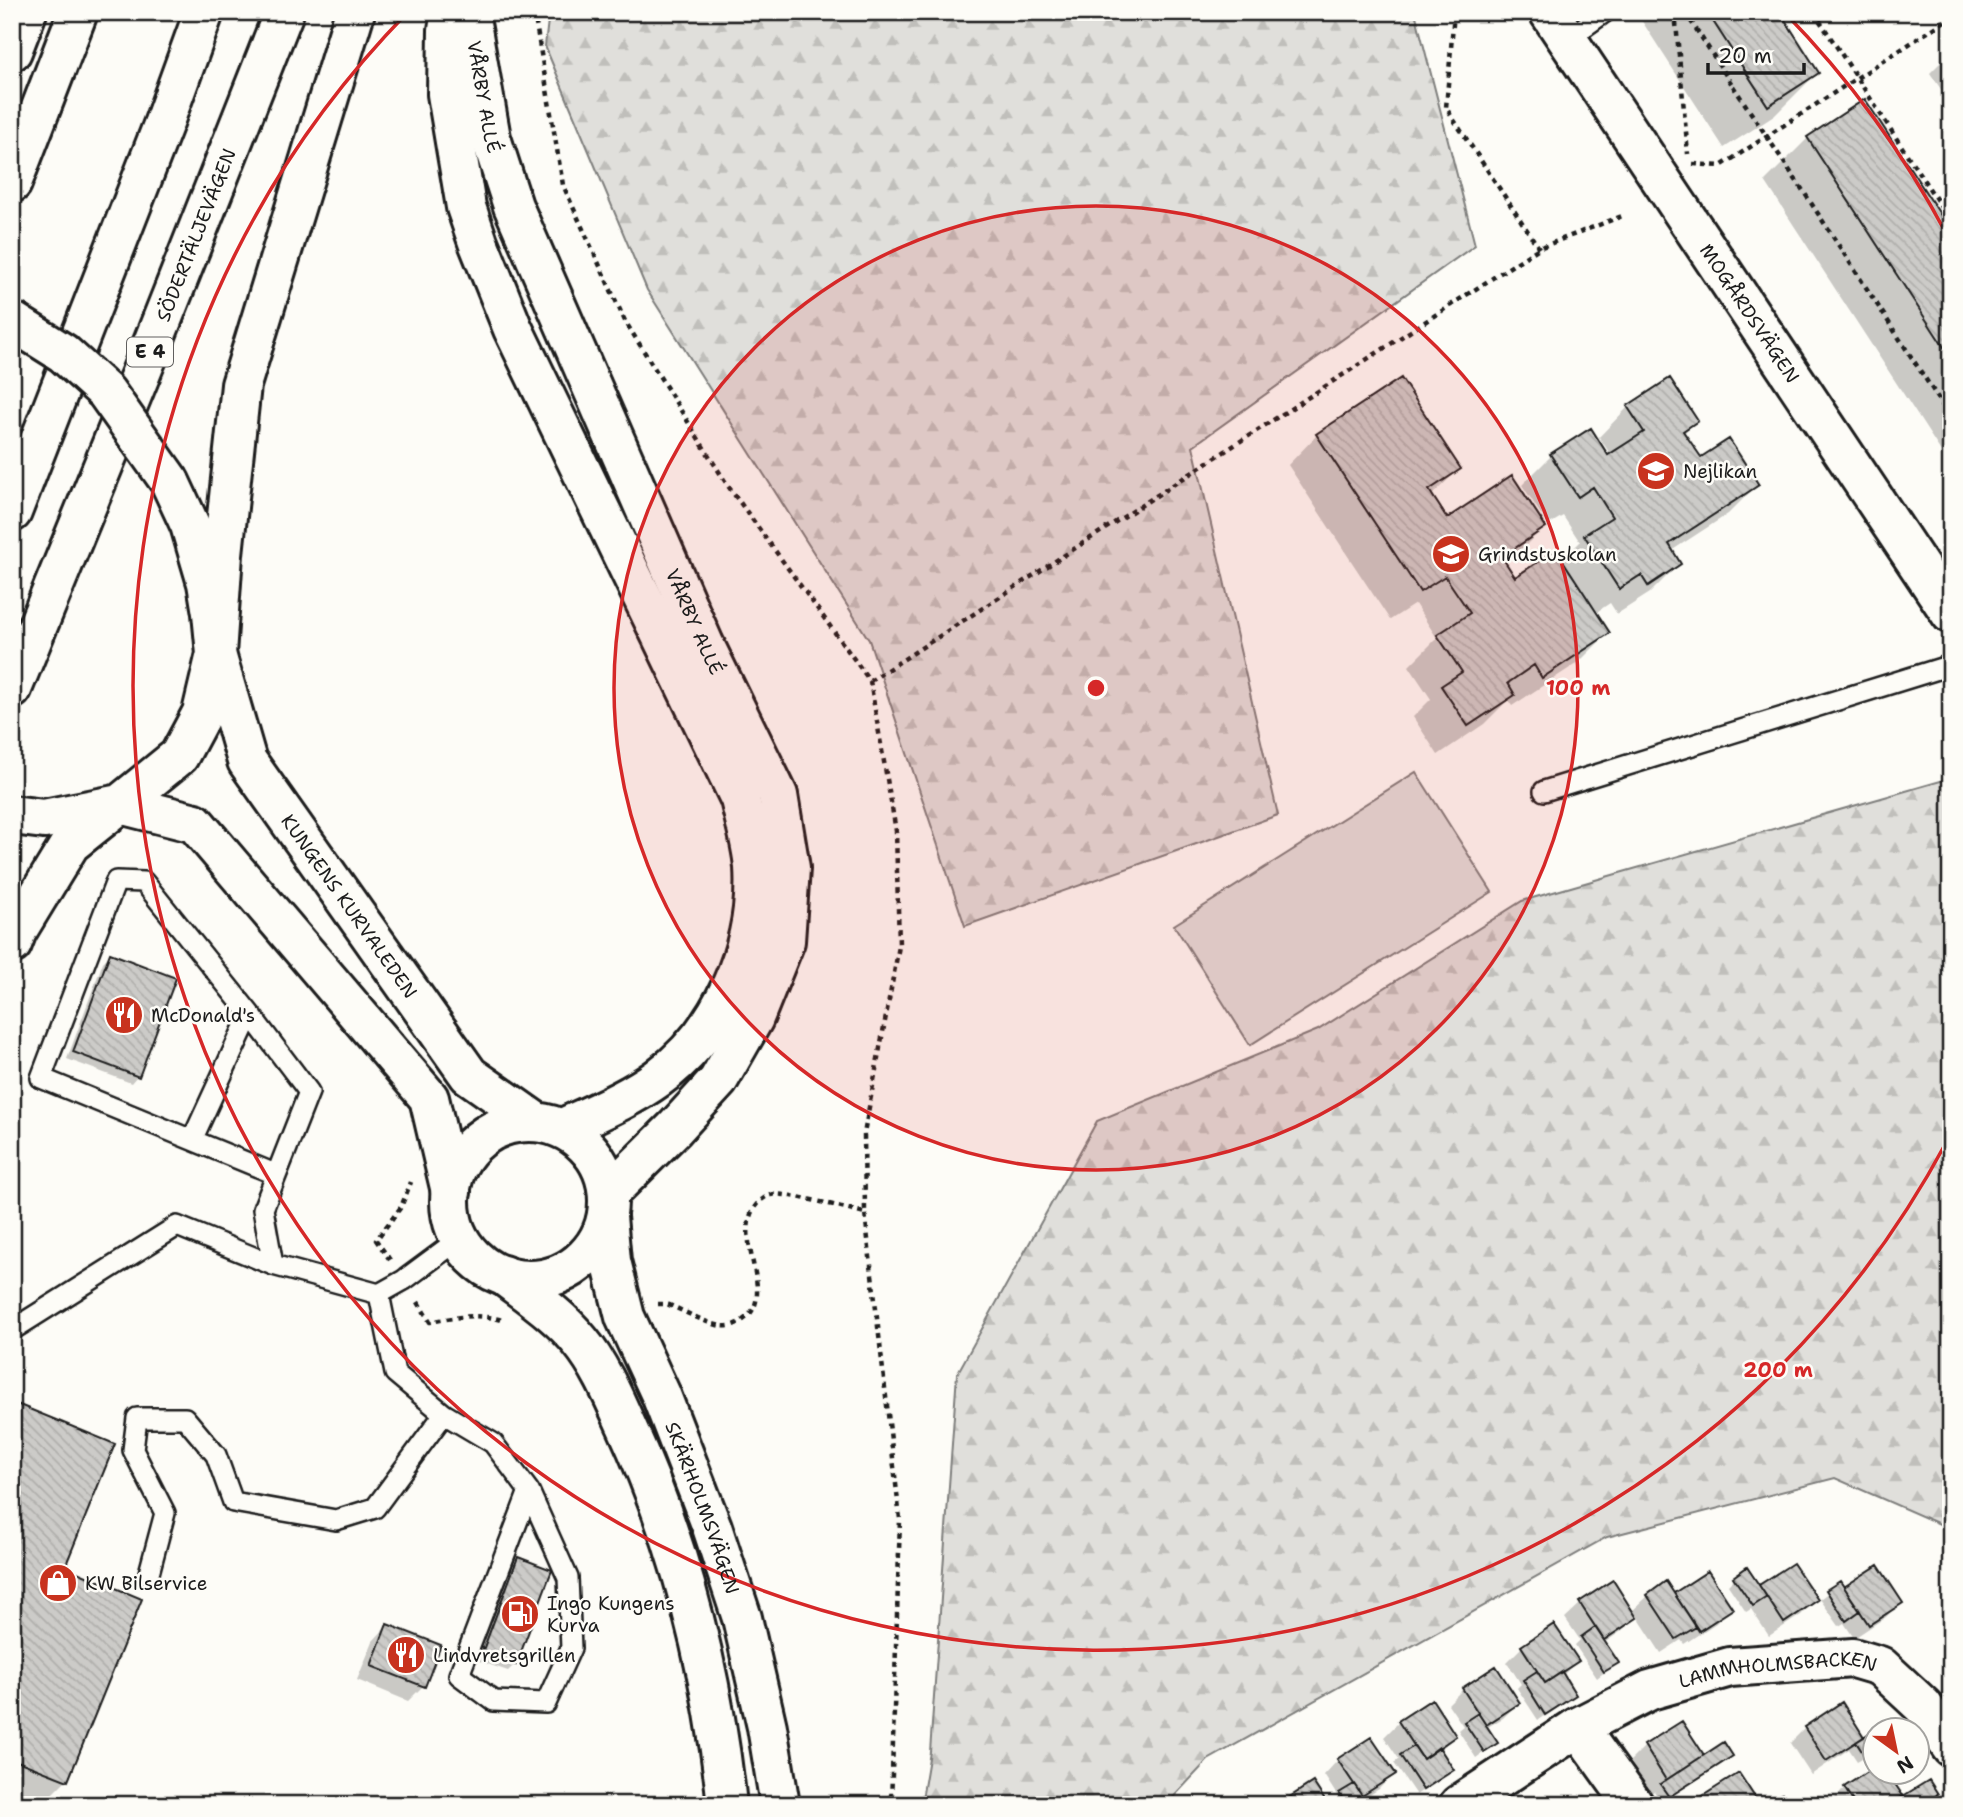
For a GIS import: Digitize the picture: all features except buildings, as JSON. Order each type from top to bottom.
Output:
[{"type":"main road","points":[[12,51],[27,12]]},
{"type":"main road","points":[[12,183],[78,12]]},
{"type":"main road","points":[[12,512],[163,125],[204,12]]},
{"type":"main road","name":"SÖDERTÄLJEVÄGEN","points":[[12,689],[284,12]]},
{"type":"main road","points":[[12,944],[17,931],[70,844],[179,756],[202,713],[216,654],[223,554],[241,385],[355,12]]},
{"type":"main road","name":"VÅRBY ALLÉ","points":[[451,12],[448,30],[447,94],[466,206],[478,242],[518,341],[734,786],[749,837],[754,867],[753,912],[744,948],[728,994],[709,1027],[682,1058],[633,1094],[549,1125]]},
{"type":"main road","name":"VÅRBY ALLÉ","points":[[468,12],[491,138],[513,206],[704,644],[778,795],[790,868],[785,941],[754,1018],[718,1081],[608,1205]]},
{"type":"main road","name":"MOGÅRDSVÄGEN","points":[[1558,26],[1951,614]]},
{"type":"main road","points":[[12,321],[62,354],[106,392],[170,482],[190,525],[207,583],[216,654]]},
{"type":"main road","name":"KUNGENS KURVALEDEN","points":[[216,654],[247,761],[469,1075],[549,1125]]},
{"type":"main road","points":[[28,817],[120,804],[195,823],[429,1098],[452,1192]]},
{"type":"main road","points":[[507,1125],[549,1125],[585,1144],[601,1166],[608,1205],[599,1238],[586,1255],[569,1269],[547,1277],[525,1279],[503,1275],[477,1262],[458,1240],[451,1217],[452,1192],[461,1162],[481,1138],[507,1125]]},
{"type":"main road","name":"SKÄRHOLMSVÄGEN","points":[[608,1205],[611,1261],[625,1317],[661,1395],[712,1527],[742,1618],[767,1727],[780,1805]]},
{"type":"main road","name":"SKÄRHOLMSVÄGEN","points":[[503,1275],[552,1313],[580,1341],[606,1382],[641,1459],[666,1523],[691,1612],[710,1693],[727,1805]]},
{"type":"main road","name":"LAMMHOLMSBACKEN","points":[[1459,1805],[1578,1727],[1650,1690],[1730,1667],[1853,1658],[1880,1666],[1923,1706],[1951,1747]]},
{"type":"main road","points":[[1578,1727],[1634,1805]]},
{"type":"lane","points":[[1558,26],[1605,12]]},
{"type":"lane","points":[[1544,791],[1951,665]]},
{"type":"lane","points":[[273,1265],[263,1209],[309,1091],[144,883],[116,881],[41,1078],[275,1174]]},
{"type":"lane","points":[[192,1140],[250,1014]]},
{"type":"lane","points":[[12,1330],[177,1226],[273,1265],[379,1294],[458,1240]]},
{"type":"lane","points":[[379,1294],[395,1373],[444,1414],[493,1443],[529,1491],[568,1578],[571,1648],[547,1703],[494,1701],[458,1675],[529,1491]]},
{"type":"lane","points":[[149,1573],[165,1513],[133,1450],[137,1418],[185,1418],[216,1455],[233,1502],[336,1520],[375,1508],[444,1414]]},
{"type":"path","points":[[534,12],[563,185],[625,321],[728,486],[870,681],[896,831],[899,946],[864,1134],[865,1213],[900,1519],[891,1805]]},
{"type":"path","points":[[1454,12],[1446,108],[1539,248]]},
{"type":"path","points":[[1675,12],[1689,164],[1721,166],[1949,18],[1951,26]]},
{"type":"path","points":[[1685,12],[1951,418]]},
{"type":"path","points":[[1814,12],[1951,222]]},
{"type":"path","points":[[870,681],[1539,248],[1622,216]]},
{"type":"path","points":[[625,1317],[656,1304],[667,1304],[721,1326],[734,1325],[745,1318],[753,1310],[757,1289],[747,1226],[751,1212],[769,1195],[783,1195],[865,1213]]},
{"type":"path","points":[[376,1240],[430,1322],[484,1315],[509,1322]]},
{"type":"green space","points":[[549,12],[1103,12],[1115,19],[1117,12],[1415,12],[1475,245],[1193,446],[1278,815],[965,926],[869,640],[647,290],[545,46]]},
{"type":"green space","points":[[1416,772],[1492,892],[1250,1045],[1174,925]]},
{"type":"green space","points":[[1951,778],[1951,1529],[1835,1478],[1607,1537],[1208,1760],[1166,1805],[921,1805],[930,1752],[957,1374],[1097,1121],[1318,1030],[1522,901]]},
{"type":"place","name":"Nejlikan","points":[[1656,471]]},
{"type":"place","name":"Grindstuskolan","points":[[1451,554]]},
{"type":"place","name":"McDonald's","points":[[124,1015]]},
{"type":"place","name":"KW Bilservice","points":[[58,1583]]},
{"type":"place","name":"Ingo Kungens Kurva","points":[[520,1614]]},
{"type":"place","name":"Lindvretsgrillen","points":[[406,1655]]}]
